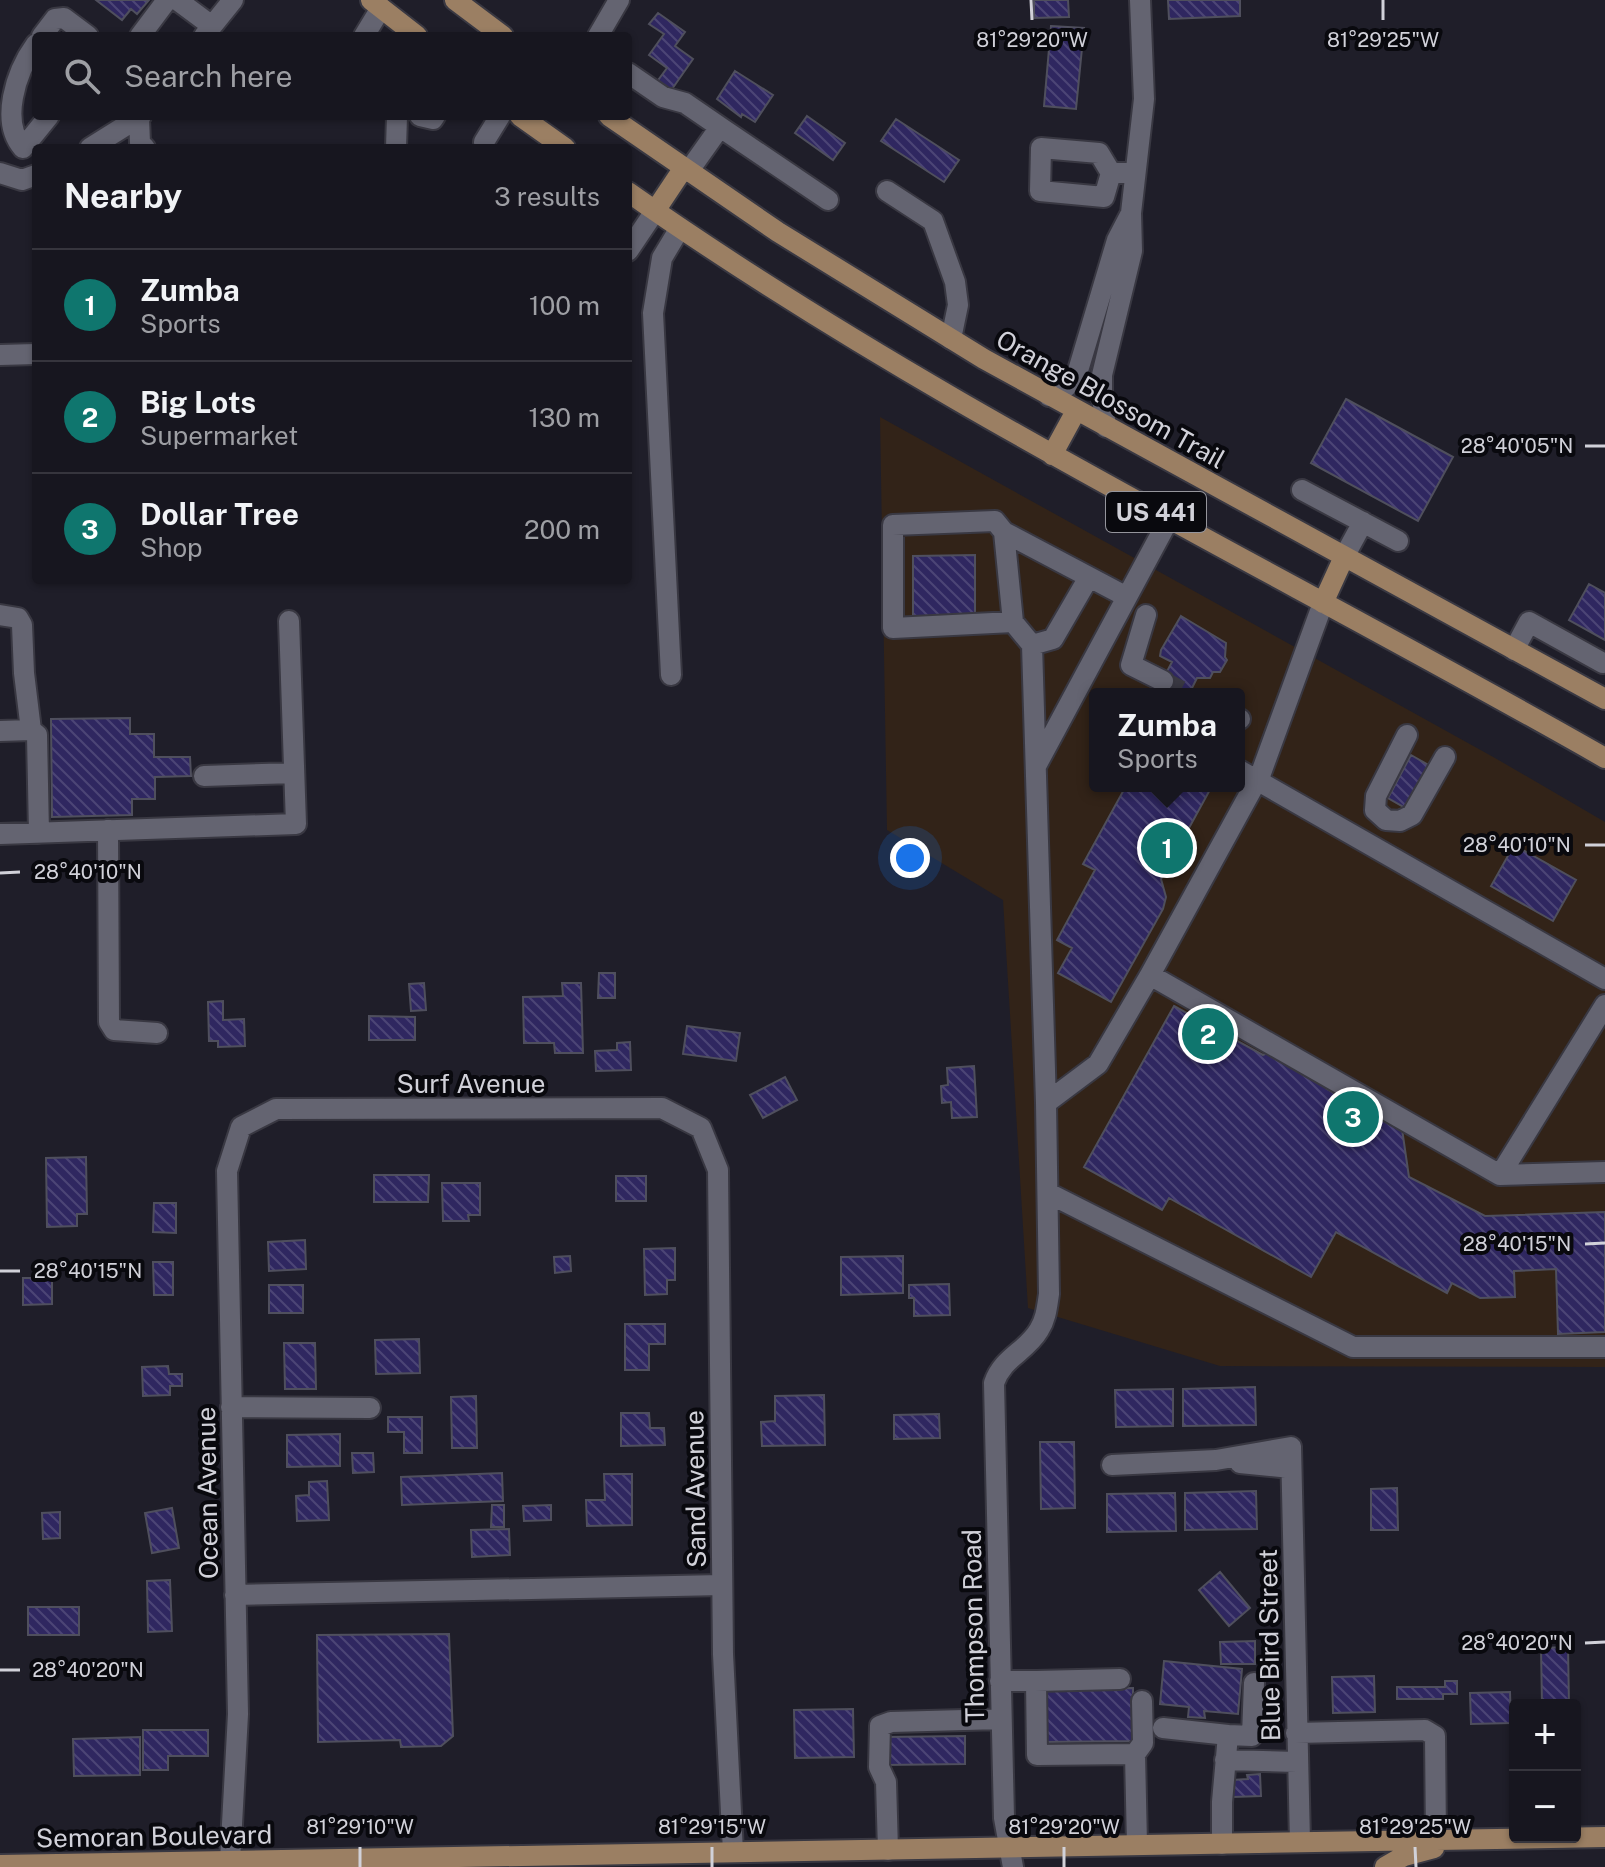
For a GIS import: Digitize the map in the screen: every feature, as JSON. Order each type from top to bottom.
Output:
[{"type":"main road","points":[[455,0],[498,32]]},
{"type":"main road","points":[[376,4],[412,32]]},
{"type":"main road","points":[[526,120],[559,144]]},
{"type":"main road","name":"Orange Blossom Trail","points":[[615,120],[778,232],[951,339],[1076,411],[1605,699]]},
{"type":"main road","points":[[655,211],[685,171]]},
{"type":"main road","name":"US 441","points":[[632,195],[849,338],[1052,455],[1605,758]]},
{"type":"main road","points":[[1052,455],[1076,411]]},
{"type":"main road","points":[[1323,603],[1344,557]]},
{"type":"main road","name":"Semoran Boulevard","points":[[0,1865],[229,1864],[888,1850],[1011,1857],[1137,1845],[1605,1837]]},
{"type":"main road","points":[[1385,1867],[1404,1856],[1469,1840]]},
{"type":"street","points":[[143,32],[167,0]]},
{"type":"street","points":[[177,0],[208,31],[233,0]]},
{"type":"street","points":[[600,32],[619,0]]},
{"type":"street","points":[[1106,427],[1102,375],[1132,251],[1134,173],[1144,99],[1140,0]]},
{"type":"street","points":[[366,32],[376,4]]},
{"type":"street","points":[[45,32],[55,19],[64,18],[83,32]]},
{"type":"street","points":[[32,51],[1,101],[2,123],[11,141],[23,148],[46,120]]},
{"type":"street","points":[[632,76],[663,97],[685,103],[828,200]]},
{"type":"street","points":[[96,144],[133,120]]},
{"type":"street","points":[[138,120],[141,144]]},
{"type":"street","points":[[396,144],[397,120]]},
{"type":"street","points":[[484,144],[498,120]]},
{"type":"street","points":[[685,171],[720,127]]},
{"type":"street","points":[[0,173],[22,180],[32,176]]},
{"type":"street","points":[[1111,173],[1134,173]]},
{"type":"street","points":[[887,191],[933,221],[955,282],[958,305],[951,339]]},
{"type":"street","points":[[632,245],[655,211]]},
{"type":"street","points":[[1049,396],[1066,387],[1077,374],[1117,240],[1131,213]]},
{"type":"street","points":[[671,675],[652,322],[662,258],[680,228]]},
{"type":"street","points":[[0,355],[32,354]]},
{"type":"street","points":[[1302,490],[1398,541]]},
{"type":"street","points":[[1034,769],[1169,519]]},
{"type":"street","points":[[1013,622],[893,628],[893,525],[995,521],[1004,532],[1127,597]]},
{"type":"street","points":[[1344,557],[1363,522]]},
{"type":"street","points":[[1004,532],[1013,622],[1032,645],[1048,1193],[1353,1347],[1605,1347]]},
{"type":"street","points":[[1032,645],[1053,639],[1089,577]]},
{"type":"street","points":[[1323,603],[1248,775],[1605,979]]},
{"type":"street","points":[[0,615],[18,618],[22,625],[31,730]]},
{"type":"street","points":[[1146,615],[1131,665],[1163,681]]},
{"type":"street","points":[[0,834],[296,824],[289,621]]},
{"type":"street","points":[[1514,650],[1529,622],[1604,663],[1581,686]]},
{"type":"street","points":[[1080,684],[1089,688]]},
{"type":"street","points":[[0,731],[31,730],[37,735],[39,833]]},
{"type":"street","points":[[1407,735],[1376,796],[1375,810],[1386,820],[1400,821],[1412,815],[1445,757]]},
{"type":"street","points":[[204,776],[294,773]]},
{"type":"street","points":[[1046,1103],[1098,1064],[1150,975],[1240,792]]},
{"type":"street","points":[[108,830],[109,1022],[114,1030],[157,1033]]},
{"type":"street","points":[[1150,975],[1500,1175],[1605,1172]]},
{"type":"street","points":[[1500,1175],[1605,1005]]},
{"type":"street","name":"Surf Avenue","points":[[241,1127],[276,1109],[662,1108],[701,1128]]},
{"type":"street","name":"Ocean Avenue","points":[[229,1864],[238,1714],[227,1171],[241,1127]]},
{"type":"street","name":"Sand Avenue","points":[[701,1128],[718,1170],[722,1585],[733,1852]]},
{"type":"street","name":"Thompson Road","points":[[1011,1857],[1004,1818],[994,1383],[1000,1368],[1038,1333],[1046,1314],[1049,1294],[1048,1193]]},
{"type":"street","points":[[231,1407],[370,1408]]},
{"type":"street","name":"Blue Bird Street","points":[[1216,1460],[1291,1447],[1300,1842]]},
{"type":"street","points":[[1112,1465],[1216,1460],[1291,1468]]},
{"type":"street","points":[[235,1595],[722,1585]]},
{"type":"street","points":[[1000,1681],[1120,1679]]},
{"type":"street","points":[[1036,1681],[1037,1755],[1135,1754]]},
{"type":"street","points":[[1163,1728],[1252,1736],[1254,1683]]},
{"type":"street","points":[[1137,1845],[1135,1754],[1143,1743],[1142,1701]]},
{"type":"street","points":[[888,1850],[886,1782],[879,1767],[880,1726],[891,1722],[1001,1719]]},
{"type":"street","points":[[1296,1733],[1425,1730],[1432,1733],[1435,1736],[1436,1840]]},
{"type":"street","points":[[1222,1844],[1228,1735]]},
{"type":"street","points":[[1225,1760],[1297,1762]]},
{"type":"shaded area","points":[[880,417],[1605,822],[1605,1367],[1220,1366],[1028,1308],[1003,900],[887,830]]},
{"type":"building","points":[[96,0],[149,0],[137,14],[131,9],[122,20]]},
{"type":"building","points":[[1034,0],[1068,0],[1069,17],[1034,18]]},
{"type":"building","points":[[1168,0],[1240,0],[1240,16],[1169,19]]},
{"type":"building","points":[[658,13],[685,32],[675,46],[693,59],[670,92],[656,83],[667,68],[649,55],[664,34],[649,24]]},
{"type":"building","points":[[1051,26],[1084,28],[1076,109],[1044,106]]},
{"type":"building","points":[[735,71],[773,95],[755,122],[742,114],[741,117],[717,99]]},
{"type":"building","points":[[807,116],[845,143],[833,160],[795,133]]},
{"type":"building","points":[[896,119],[959,160],[944,182],[881,141]]},
{"type":"building","points":[[1346,399],[1453,457],[1418,521],[1311,463]]},
{"type":"building","points":[[975,555],[975,616],[913,617],[913,556]]},
{"type":"building","points":[[1589,584],[1605,593],[1605,640],[1569,620]]},
{"type":"building","points":[[1181,616],[1226,643],[1227,660],[1220,672],[1213,672],[1210,678],[1197,678],[1192,688],[1158,688],[1172,662],[1160,656]]},
{"type":"building","points":[[130,718],[130,734],[154,734],[154,757],[190,757],[191,776],[155,777],[155,799],[132,799],[132,815],[52,817],[51,719]]},
{"type":"building","points":[[1411,755],[1432,767],[1409,810],[1388,798]]},
{"type":"building","points":[[1123,792],[1209,792],[1161,879],[1166,897],[1163,909],[1111,1002],[1058,973],[1072,948],[1057,940],[1095,870],[1083,864]]},
{"type":"building","points":[[1514,845],[1576,880],[1553,921],[1491,886]]},
{"type":"building","points":[[599,973],[615,973],[615,998],[598,998]]},
{"type":"building","points":[[424,983],[426,1010],[411,1011],[409,984]]},
{"type":"building","points":[[562,983],[581,983],[583,1053],[555,1053],[554,1043],[524,1043],[523,997],[563,996]]},
{"type":"building","points":[[223,1001],[223,1020],[244,1019],[245,1046],[218,1047],[218,1041],[209,1041],[208,1002]]},
{"type":"building","points":[[1174,1006],[1263,1055],[1275,1049],[1332,1079],[1327,1089],[1402,1129],[1409,1177],[1485,1216],[1605,1212],[1605,1332],[1558,1334],[1556,1269],[1514,1271],[1515,1297],[1480,1298],[1452,1283],[1447,1293],[1336,1232],[1311,1277],[1169,1198],[1162,1210],[1084,1167]]},
{"type":"building","points":[[369,1016],[415,1017],[415,1040],[369,1040]]},
{"type":"building","points":[[687,1026],[740,1033],[736,1061],[683,1054]]},
{"type":"building","points":[[630,1042],[631,1070],[596,1071],[595,1051],[617,1050],[617,1043]]},
{"type":"building","points":[[974,1066],[977,1117],[952,1118],[951,1102],[942,1103],[941,1086],[948,1085],[947,1068]]},
{"type":"building","points":[[785,1077],[797,1100],[763,1118],[750,1095]]},
{"type":"building","points":[[86,1157],[87,1214],[77,1214],[77,1226],[47,1227],[46,1158]]},
{"type":"building","points":[[374,1175],[429,1175],[428,1202],[374,1202]]},
{"type":"building","points":[[616,1176],[646,1176],[646,1201],[616,1201]]},
{"type":"building","points":[[442,1183],[480,1183],[480,1215],[468,1215],[469,1221],[443,1221]]},
{"type":"building","points":[[154,1203],[176,1203],[176,1233],[153,1232]]},
{"type":"building","points":[[305,1240],[306,1269],[269,1271],[268,1242]]},
{"type":"building","points":[[675,1248],[675,1280],[667,1280],[667,1294],[645,1295],[644,1249]]},
{"type":"building","points":[[570,1256],[571,1271],[555,1273],[554,1257]]},
{"type":"building","points":[[903,1256],[903,1293],[841,1295],[841,1257]]},
{"type":"building","points":[[153,1262],[173,1262],[173,1295],[154,1295]]},
{"type":"building","points":[[23,1278],[52,1278],[52,1304],[23,1305]]},
{"type":"building","points":[[949,1284],[950,1315],[914,1316],[914,1298],[909,1298],[909,1285]]},
{"type":"building","points":[[269,1285],[303,1285],[303,1313],[269,1313]]},
{"type":"building","points":[[625,1324],[665,1324],[665,1344],[649,1344],[649,1370],[625,1370]]},
{"type":"building","points":[[419,1339],[420,1373],[376,1374],[375,1340]]},
{"type":"building","points":[[284,1343],[315,1343],[316,1389],[285,1389]]},
{"type":"building","points":[[168,1366],[169,1374],[182,1374],[182,1386],[170,1386],[170,1395],[143,1396],[142,1367]]},
{"type":"building","points":[[1255,1387],[1256,1425],[1183,1426],[1183,1389]]},
{"type":"building","points":[[1173,1389],[1173,1426],[1116,1427],[1115,1390]]},
{"type":"building","points":[[824,1395],[825,1445],[762,1446],[761,1422],[775,1421],[775,1396]]},
{"type":"building","points":[[476,1396],[477,1448],[452,1448],[451,1397]]},
{"type":"building","points":[[621,1413],[649,1413],[650,1428],[664,1428],[665,1445],[621,1446]]},
{"type":"building","points":[[939,1414],[940,1438],[894,1439],[894,1415]]},
{"type":"building","points":[[388,1417],[422,1417],[422,1453],[404,1453],[404,1432],[388,1432]]},
{"type":"building","points":[[340,1434],[340,1466],[287,1467],[287,1435]]},
{"type":"building","points":[[1040,1442],[1074,1442],[1075,1508],[1041,1509]]},
{"type":"building","points":[[352,1453],[373,1453],[374,1472],[353,1473]]},
{"type":"building","points":[[502,1473],[503,1501],[402,1505],[401,1477]]},
{"type":"building","points":[[604,1474],[632,1474],[632,1525],[587,1526],[586,1500],[605,1500]]},
{"type":"building","points":[[327,1481],[329,1520],[297,1521],[296,1496],[309,1495],[309,1482]]},
{"type":"building","points":[[1397,1488],[1398,1530],[1371,1530],[1371,1489]]},
{"type":"building","points":[[1256,1491],[1257,1529],[1185,1530],[1185,1493]]},
{"type":"building","points":[[1175,1493],[1176,1531],[1107,1532],[1107,1494]]},
{"type":"building","points":[[492,1505],[504,1505],[504,1527],[491,1527]]},
{"type":"building","points":[[551,1505],[551,1520],[524,1521],[523,1506]]},
{"type":"building","points":[[172,1508],[179,1548],[152,1553],[145,1513]]},
{"type":"building","points":[[60,1512],[60,1538],[43,1539],[42,1513]]},
{"type":"building","points":[[509,1529],[510,1555],[472,1557],[471,1530]]},
{"type":"building","points":[[1220,1572],[1250,1608],[1229,1626],[1199,1590]]},
{"type":"building","points":[[170,1580],[172,1631],[148,1632],[147,1581]]},
{"type":"building","points":[[28,1607],[79,1607],[79,1635],[28,1635]]},
{"type":"building","points":[[449,1634],[453,1736],[441,1746],[401,1747],[400,1740],[318,1742],[317,1635]]},
{"type":"building","points":[[1255,1641],[1255,1664],[1221,1664],[1220,1642]]},
{"type":"building","points":[[1568,1647],[1569,1699],[1542,1699],[1541,1648]]},
{"type":"building","points":[[1164,1661],[1242,1669],[1238,1714],[1204,1711],[1205,1718],[1188,1717],[1189,1707],[1160,1704]]},
{"type":"building","points":[[1374,1676],[1375,1712],[1333,1713],[1332,1677]]},
{"type":"building","points":[[1445,1681],[1457,1681],[1457,1694],[1443,1694],[1443,1699],[1397,1699],[1397,1687],[1445,1687]]},
{"type":"building","points":[[1133,1688],[1133,1741],[1044,1742],[1043,1689]]},
{"type":"building","points":[[1510,1692],[1509,1723],[1471,1724],[1470,1693]]},
{"type":"building","points":[[853,1709],[854,1757],[795,1758],[794,1710]]},
{"type":"building","points":[[143,1730],[208,1730],[208,1756],[168,1756],[168,1770],[143,1770]]},
{"type":"building","points":[[965,1736],[965,1764],[884,1765],[883,1737]]},
{"type":"building","points":[[140,1737],[140,1775],[74,1776],[73,1739]]},
{"type":"building","points":[[1260,1774],[1261,1796],[1233,1797],[1232,1780]]},
{"type":"tunnel","points":[[1163,681],[1176,688]]},
{"type":"place","name":"Zumba","points":[[1167,848]]},
{"type":"place","name":"Big Lots","points":[[1208,1034]]},
{"type":"place","name":"Dollar Tree","points":[[1353,1117]]}]
